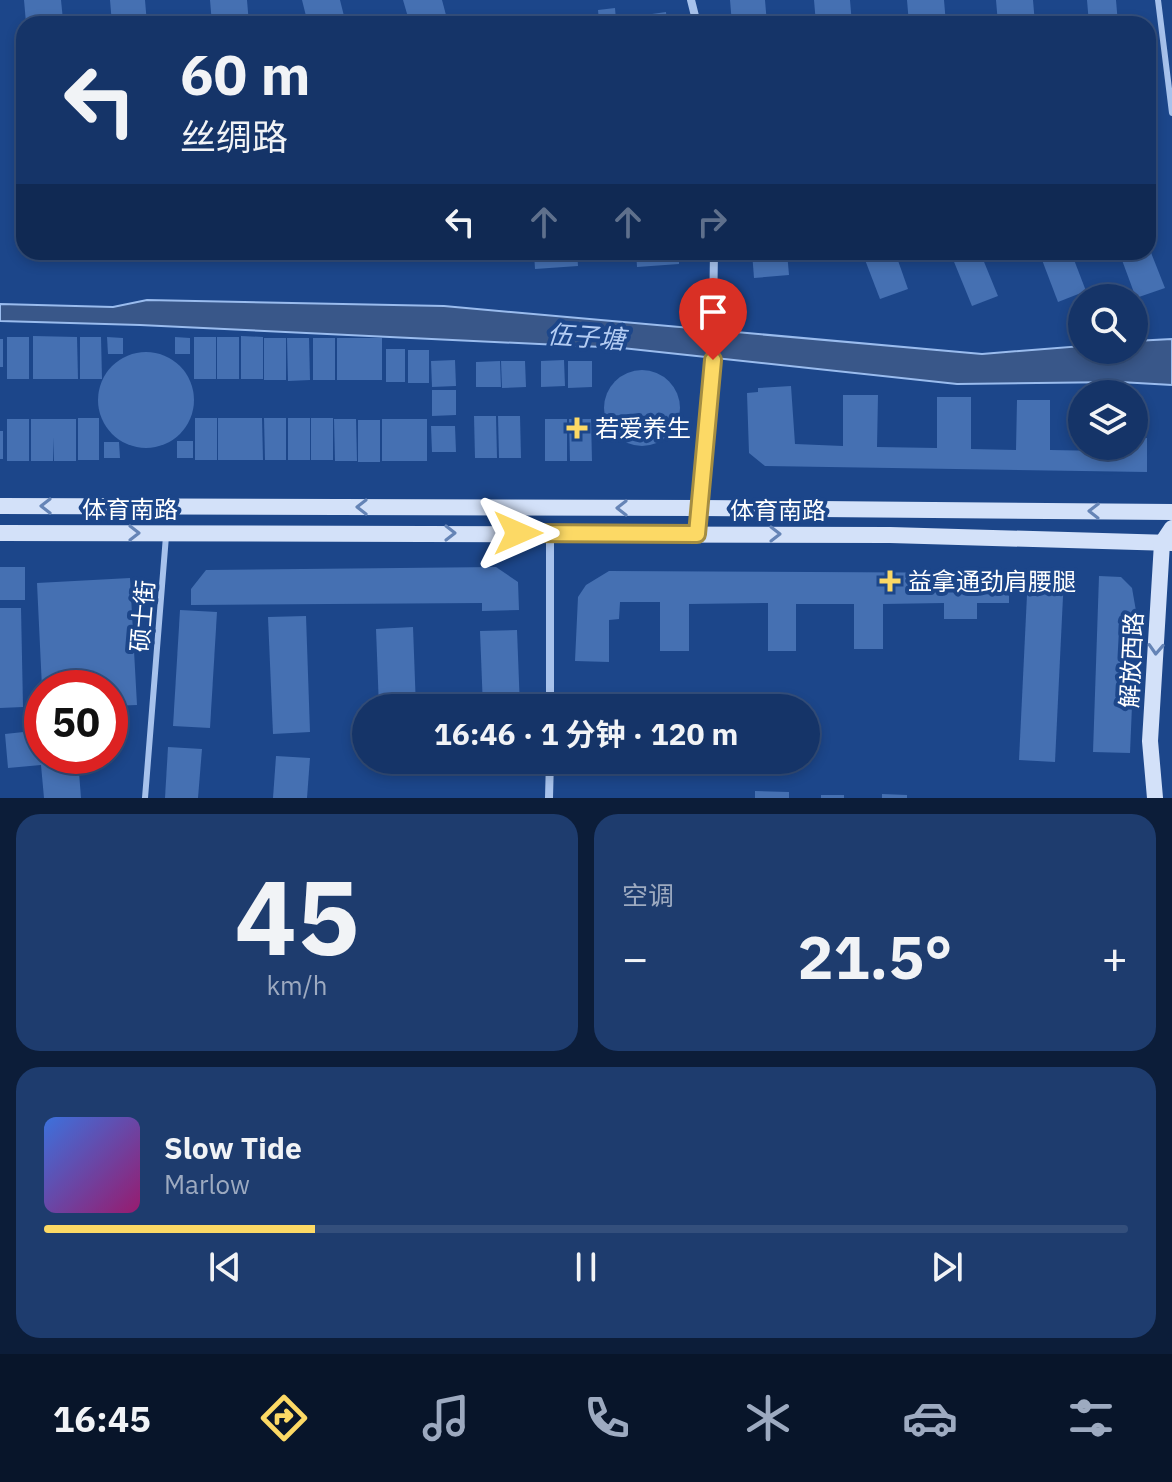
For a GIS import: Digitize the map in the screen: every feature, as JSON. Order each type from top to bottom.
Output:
[{"type":"main road","name":"体育南路","points":[[0,506],[1172,512]]},
{"type":"main road","points":[[1167,543],[1172,528]]},
{"type":"main road","name":"体育南路","points":[[0,533],[890,535],[1167,543]]},
{"type":"main road","name":"解放西路","points":[[1155,798],[1150,741],[1167,543]]},
{"type":"street","points":[[697,534],[712,383],[714,260]]},
{"type":"street","points":[[550,534],[550,694]]},
{"type":"street","points":[[549,798],[550,774]]},
{"type":"lane","points":[[1158,0],[1172,113]]},
{"type":"lane","name":"硕士街","points":[[145,798],[167,532]]},
{"type":"water","name":"伍子塘","points":[[147,300],[444,306],[982,354],[1068,347],[1068,364],[1148,364],[1148,340],[1172,339],[1172,385],[1148,384],[1148,380],[957,384],[622,348],[0,321],[0,304],[113,307]]},
{"type":"building","points":[[24,0],[61,0],[63,16],[25,16]]},
{"type":"building","points":[[110,0],[145,0],[146,16],[111,16]]},
{"type":"building","points":[[210,0],[247,0],[248,16],[211,16]]},
{"type":"building","points":[[302,0],[340,0],[344,16],[306,16]]},
{"type":"building","points":[[403,0],[442,0],[446,15],[442,16],[408,16]]},
{"type":"building","points":[[730,0],[765,0],[766,16],[731,16]]},
{"type":"building","points":[[814,0],[850,0],[851,16],[815,16]]},
{"type":"building","points":[[907,0],[944,0],[945,16],[908,16]]},
{"type":"building","points":[[996,0],[1033,0],[1034,16],[997,16]]},
{"type":"building","points":[[1087,0],[1116,0],[1117,16],[1088,16]]},
{"type":"building","points":[[615,8],[616,16],[599,16],[598,10]]},
{"type":"building","points":[[666,12],[666,16],[645,16]]},
{"type":"building","points":[[534,260],[578,260],[578,266],[535,269]]},
{"type":"building","points":[[637,260],[679,260],[679,264],[637,267]]},
{"type":"building","points":[[753,260],[788,260],[789,275],[754,278]]},
{"type":"building","points":[[865,260],[898,260],[908,289],[880,299]]},
{"type":"building","points":[[953,260],[983,260],[998,296],[972,306]]},
{"type":"building","points":[[1042,260],[1074,260],[1083,284],[1068,284],[1068,298],[1058,302]]},
{"type":"building","points":[[1122,260],[1154,260],[1165,288],[1148,294],[1148,284],[1131,284]]},
{"type":"building","points":[[33,336],[77,337],[78,379],[33,379]]},
{"type":"building","points":[[241,336],[263,337],[263,379],[241,379]]},
{"type":"building","points":[[7,337],[29,337],[29,379],[7,379]]},
{"type":"building","points":[[80,337],[101,337],[102,379],[80,379]]},
{"type":"building","points":[[107,337],[123,338],[123,354],[108,354]]},
{"type":"building","points":[[175,337],[190,338],[190,354],[175,354]]},
{"type":"building","points":[[194,337],[216,337],[216,379],[194,379]]},
{"type":"building","points":[[217,337],[239,337],[239,379],[217,379]]},
{"type":"building","points":[[264,338],[286,338],[286,380],[264,380]]},
{"type":"building","points":[[287,338],[309,338],[310,380],[288,381]]},
{"type":"building","points":[[313,338],[335,338],[335,380],[313,380]]},
{"type":"building","points":[[337,338],[382,338],[382,380],[337,380]]},
{"type":"building","points":[[0,339],[3,339],[3,367],[0,367]]},
{"type":"building","points":[[386,349],[405,349],[405,382],[386,382]]},
{"type":"building","points":[[408,350],[429,350],[429,383],[408,383]]},
{"type":"building","points":[[146,352],[165,355],[180,366],[191,381],[194,400],[191,419],[180,434],[165,445],[146,448],[127,445],[112,434],[101,419],[98,400],[101,381],[112,366],[127,355]]},
{"type":"building","points":[[455,360],[456,386],[432,387],[431,361]]},
{"type":"building","points":[[564,360],[565,386],[541,387],[541,361]]},
{"type":"building","points":[[500,361],[501,387],[476,387],[476,362]]},
{"type":"building","points":[[501,361],[525,361],[526,387],[502,388]]},
{"type":"building","points":[[568,361],[592,361],[592,387],[568,388]]},
{"type":"building","points":[[635,370],[649,370],[663,376],[674,387],[680,408],[677,423],[669,435],[649,446],[635,446],[621,440],[610,429],[604,415],[604,401],[610,387],[621,376]]},
{"type":"building","points":[[791,386],[795,444],[843,446],[843,395],[878,395],[877,447],[937,448],[937,397],[971,397],[971,449],[1016,450],[1017,400],[1050,400],[1050,450],[1068,450],[1068,460],[1147,460],[1147,472],[765,466],[749,453],[747,393],[758,392],[758,388]]},
{"type":"building","points":[[432,390],[456,390],[456,415],[432,416]]},
{"type":"building","points":[[474,416],[496,416],[497,458],[475,458]]},
{"type":"building","points":[[498,416],[520,416],[521,458],[499,458]]},
{"type":"building","points":[[78,418],[99,418],[99,460],[78,460]]},
{"type":"building","points":[[195,418],[217,418],[217,460],[195,460]]},
{"type":"building","points":[[218,418],[262,418],[263,460],[218,460]]},
{"type":"building","points":[[264,418],[286,418],[286,460],[265,460]]},
{"type":"building","points":[[288,418],[310,418],[310,460],[288,460]]},
{"type":"building","points":[[311,418],[333,418],[333,460],[311,460]]},
{"type":"building","points":[[7,419],[29,419],[29,461],[7,461]]},
{"type":"building","points":[[31,419],[76,419],[76,461],[54,461],[54,437],[53,461],[31,461]]},
{"type":"building","points":[[334,419],[356,419],[357,461],[335,461]]},
{"type":"building","points":[[382,419],[427,419],[427,461],[382,461]]},
{"type":"building","points":[[545,419],[567,419],[567,461],[545,461]]},
{"type":"building","points":[[569,419],[591,419],[592,461],[570,461]]},
{"type":"building","points":[[358,420],[380,420],[380,462],[358,462]]},
{"type":"building","points":[[431,426],[455,426],[456,452],[432,452]]},
{"type":"building","points":[[0,431],[3,431],[3,459],[0,459]]},
{"type":"building","points":[[177,441],[193,441],[193,458],[177,458]]},
{"type":"building","points":[[104,442],[119,442],[120,458],[104,458]]},
{"type":"building","points":[[0,567],[25,567],[25,600],[0,600]]},
{"type":"building","points":[[496,567],[518,582],[519,610],[482,611],[482,603],[191,605],[191,589],[206,570]]},
{"type":"building","points":[[609,571],[1009,573],[1009,603],[977,603],[977,619],[944,619],[944,603],[883,604],[883,649],[854,649],[854,604],[796,604],[796,651],[768,651],[768,603],[689,604],[689,651],[660,651],[660,602],[620,602],[619,619],[609,620],[609,662],[575,661],[578,597],[586,585]]},
{"type":"building","points":[[1028,574],[1064,576],[1055,762],[1019,760]]},
{"type":"building","points":[[1099,576],[1121,577],[1132,588],[1136,611],[1130,753],[1093,752]]},
{"type":"building","points":[[130,578],[137,705],[128,705],[128,670],[41,670],[37,583]]},
{"type":"building","points":[[0,608],[21,608],[23,707],[0,708]]},
{"type":"building","points":[[180,610],[217,612],[210,728],[173,726]]},
{"type":"building","points":[[306,616],[310,732],[273,734],[268,617]]},
{"type":"building","points":[[413,627],[415,694],[378,694],[376,629]]},
{"type":"building","points":[[517,630],[519,694],[482,694],[480,631]]},
{"type":"building","points":[[24,732],[24,767],[8,768],[5,734]]},
{"type":"building","points":[[168,747],[202,749],[198,798],[165,798]]},
{"type":"building","points":[[276,756],[310,758],[307,798],[273,798]]},
{"type":"building","points":[[42,774],[79,774],[81,798],[44,798]]},
{"type":"building","points":[[755,791],[789,792],[789,798],[755,798]]},
{"type":"building","points":[[882,794],[907,795],[907,798],[882,798]]},
{"type":"building","points":[[821,795],[844,795],[844,798],[821,798]]},
{"type":"place","name":"若爱养生","points":[[577,428]]},
{"type":"place","name":"益拿通劲肩腰腿","points":[[890,581]]},
{"type":"route","points":[[518,533],[697,534],[713,360]]}]
